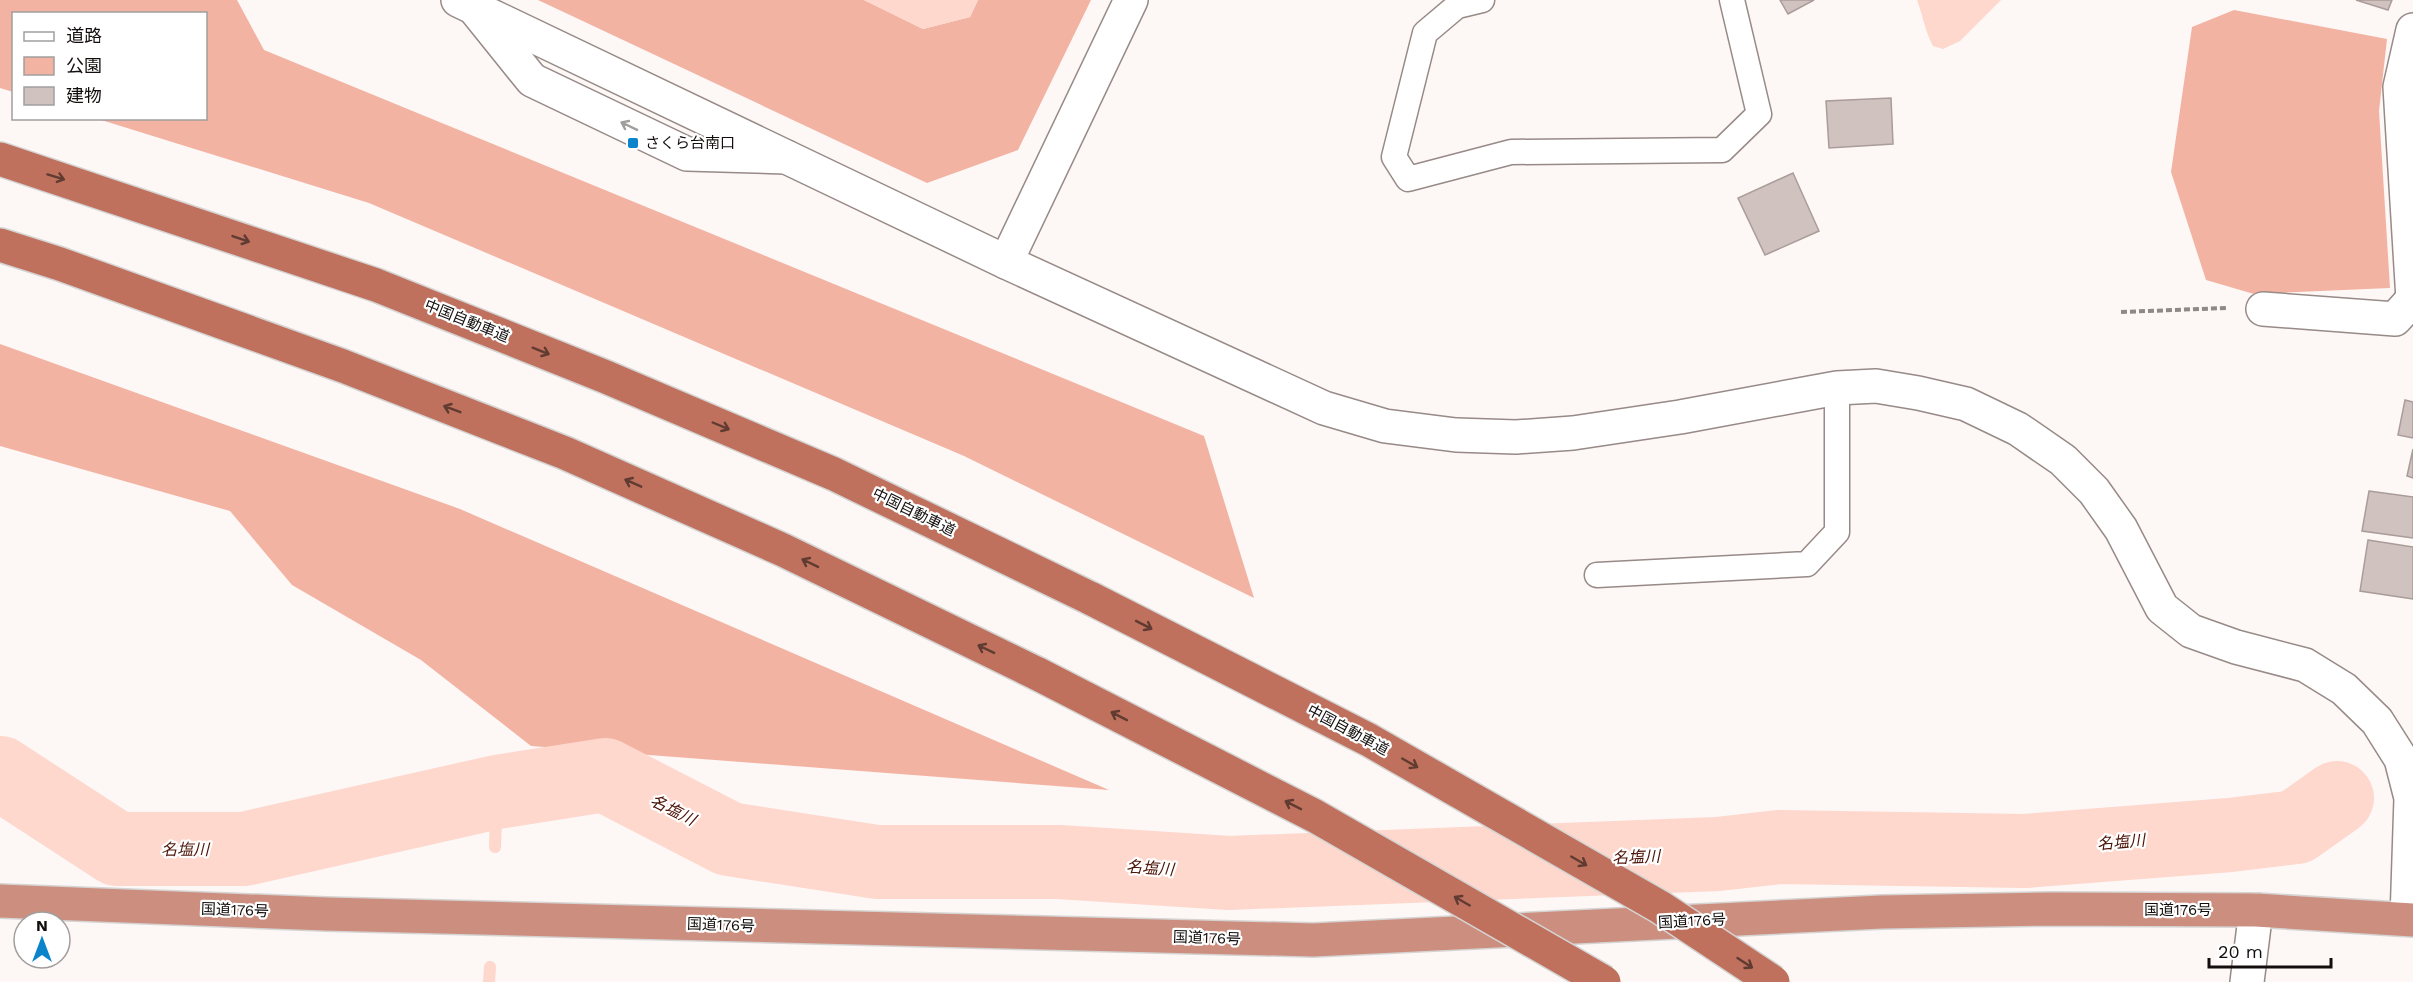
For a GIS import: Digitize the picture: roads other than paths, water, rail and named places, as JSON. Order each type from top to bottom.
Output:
[{"type":"highway","name":"中国自動車道","points":[[0,159],[376,285],[606,377],[834,474],[1092,599],[1369,740],[1660,907],[1773,982]]},
{"type":"highway","points":[[0,245],[60,264],[332,362],[565,453],[783,550],[1038,674],[1315,816],[1604,982]]},
{"type":"highway","name":"国道176号","points":[[0,901],[326,914],[1312,940],[1881,912],[2053,909],[2256,910],[2410,919]]},
{"type":"street","points":[[1006,262],[1131,0]]},
{"type":"street","points":[[466,4],[1006,262],[1324,408],[1385,426],[1466,435],[1516,437],[1574,433],[1680,417],[1837,388],[1875,386],[1966,404],[2018,429],[2063,460],[2094,491],[2121,529],[2162,608],[2191,631],[2236,647],[2305,665],[2344,689],[2377,722],[2401,759],[2411,798],[2410,919]]},
{"type":"street","points":[[2263,309],[2395,319],[2412,300],[2406,89],[2413,30]]},
{"type":"street","points":[[2247,982],[2256,910]]},
{"type":"lane","points":[[1482,0],[1457,6],[1425,33],[1394,156],[1408,179],[1511,152],[1722,150],[1759,114],[1732,0]]},
{"type":"lane","points":[[1597,575],[1807,564],[1837,532],[1837,388]]},
{"type":"waterway","name":"名塩川","points":[[0,773],[117,849],[244,849],[497,792],[605,775],[729,839],[877,862],[1059,862],[1229,873],[1718,854],[1779,847],[2025,851],[2230,835],[2296,827],[2337,798]]},
{"type":"waterway","points":[[495,847],[497,792]]},
{"type":"waterway","points":[[489,982],[490,967]]},
{"type":"place","name":"さくら台南口","points":[[633,143]]}]
